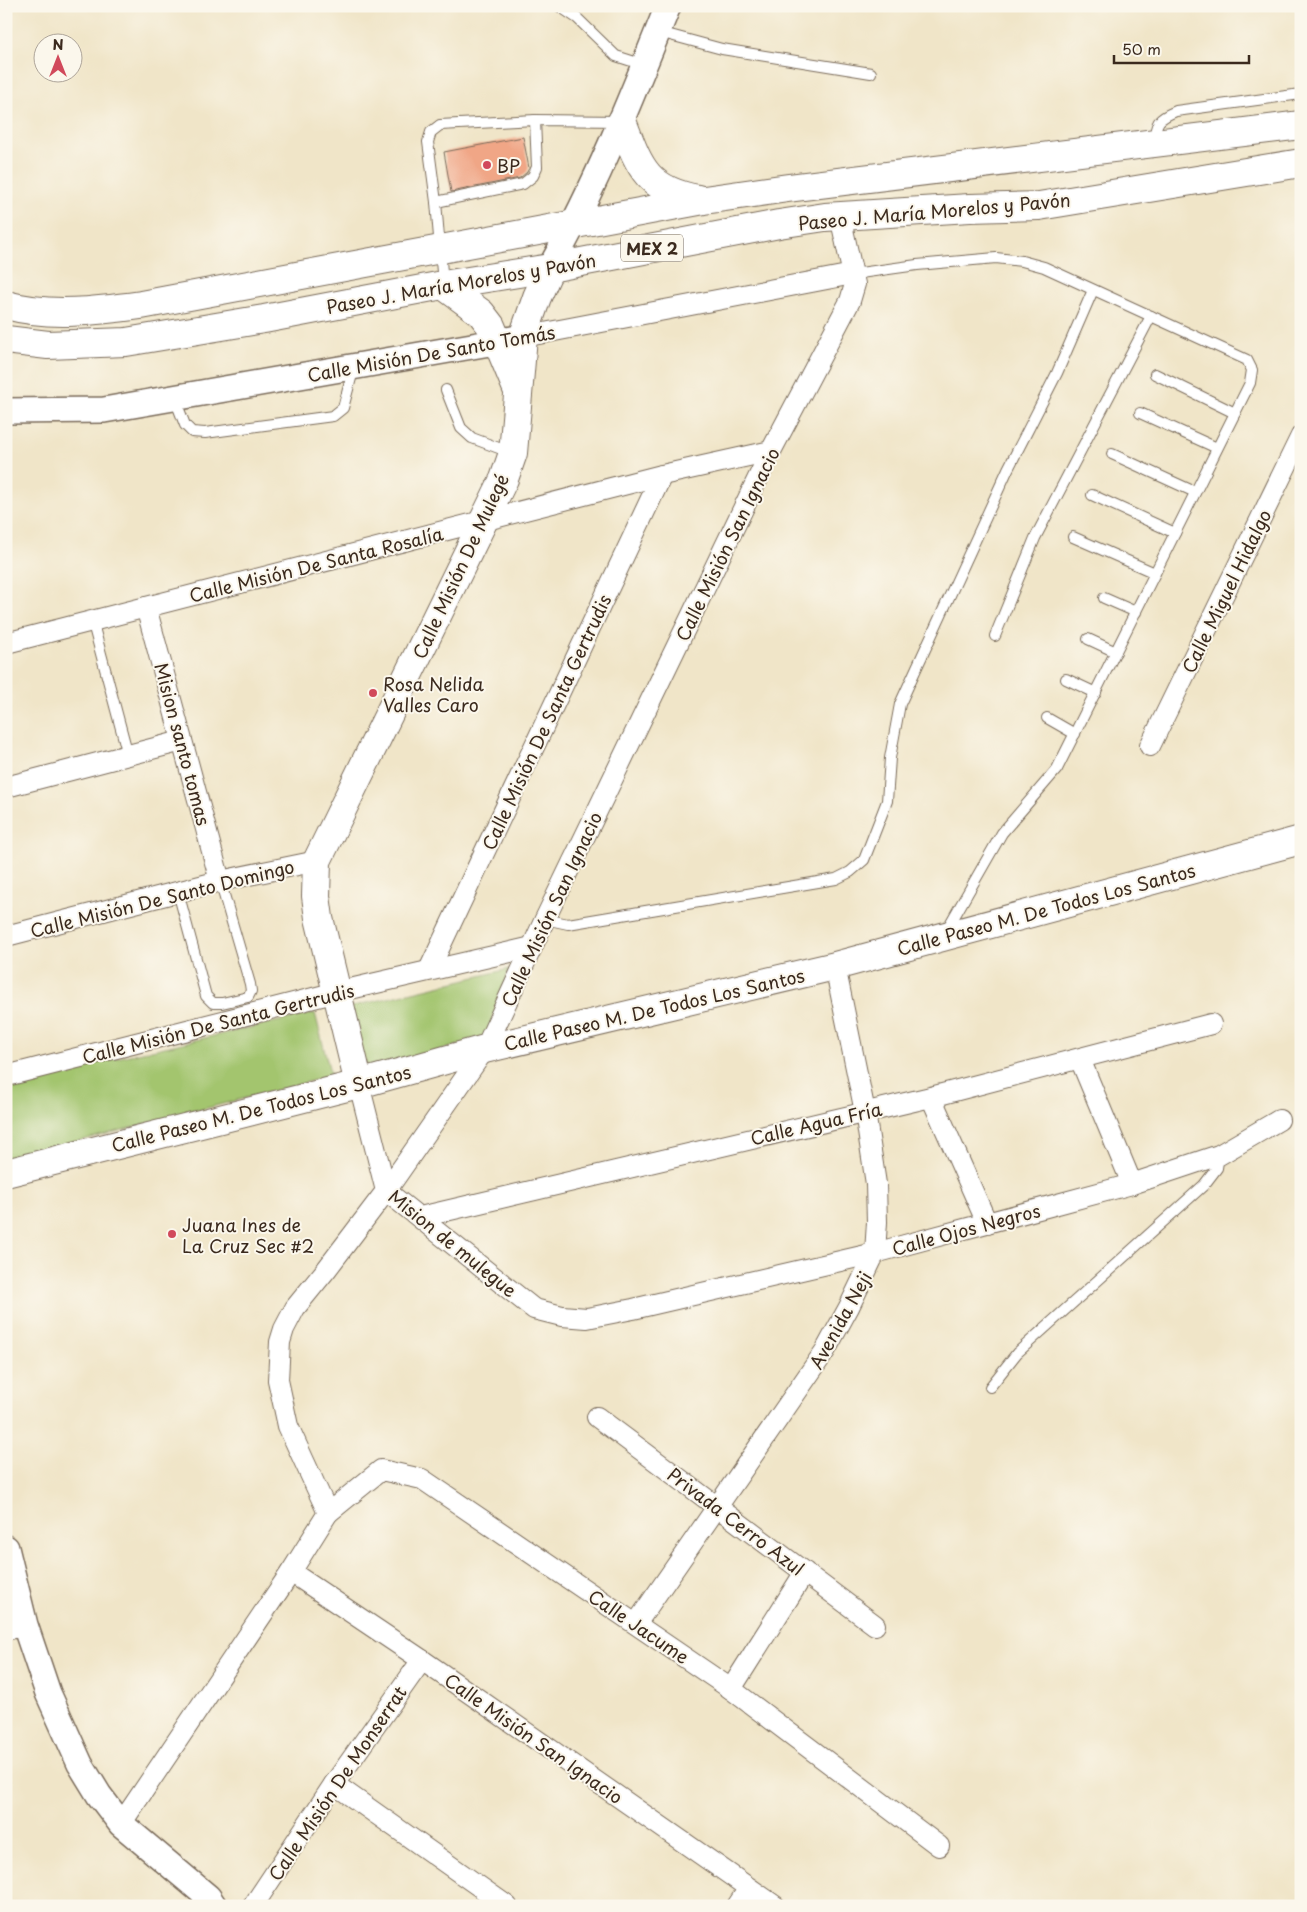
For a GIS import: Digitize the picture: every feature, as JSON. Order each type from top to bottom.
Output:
[{"type":"main road","points":[[622,121],[641,168],[652,180],[664,190],[681,196],[704,200]]},
{"type":"main road","name":"Paseo J. María Morelos y Pavón","points":[[6,305],[53,312],[104,310],[141,305],[704,200],[1301,125]]},
{"type":"main road","name":"Paseo J. María Morelos y Pavón","points":[[6,340],[48,345],[126,342],[264,319],[443,285],[550,268],[778,224],[840,216],[1038,206],[1301,163]]},
{"type":"main road","points":[[443,285],[481,313],[491,326],[510,339],[537,298],[550,268]]},
{"type":"main road","name":"Calle Misión De Mulegé","points":[[360,1084],[319,918],[316,896],[317,861],[504,479],[513,453],[516,430],[517,389],[510,339]]},
{"type":"main road","name":"Calle Paseo M. De Todos Los Santos","points":[[6,1174],[360,1084],[486,1049],[835,966],[1301,840]]},
{"type":"street","points":[[550,268],[574,224],[622,121],[668,6]]},
{"type":"street","name":"Calle Misión San Ignacio","points":[[328,1513],[288,1426],[278,1380],[280,1342],[295,1308],[386,1191],[486,1049],[545,919],[771,451],[850,301],[855,284],[840,216]]},
{"type":"street","name":"Calle Misión De Santo Tomás","points":[[6,411],[104,410],[510,339],[853,274]]},
{"type":"street","name":"Calle Miguel Hidalgo","points":[[1150,746],[1301,436]]},
{"type":"street","name":"Calle Misión De Santa Rosalía","points":[[6,643],[662,475],[771,451]]},
{"type":"street","name":"Calle Misión De Santa Gertrudis","points":[[429,970],[662,475]]},
{"type":"street","name":"Mision santo tomas","points":[[146,607],[220,881]]},
{"type":"street","points":[[6,787],[182,741]]},
{"type":"street","name":"Calle Misión De Santo Domingo","points":[[6,936],[220,881],[317,861]]},
{"type":"street","name":"Calle Misión De Santa Gertrudis","points":[[6,1076],[337,992],[532,947]]},
{"type":"street","name":"Avenida Neji","points":[[636,1624],[826,1351],[876,1253],[878,1222],[876,1184],[865,1112],[835,966]]},
{"type":"street","name":"Calle Agua Fría","points":[[420,1217],[931,1097],[1080,1060],[1211,1024]]},
{"type":"street","points":[[1080,1060],[1132,1184]]},
{"type":"street","name":"Mision de mulegue","points":[[360,1084],[386,1191],[534,1309]]},
{"type":"street","points":[[931,1097],[987,1223]]},
{"type":"street","name":"Calle Ojos Negros","points":[[534,1309],[562,1316],[587,1318],[876,1253],[1132,1184],[1219,1155],[1279,1120]]},
{"type":"street","name":"Privada Cerro Azul","points":[[597,1417],[876,1625]]},
{"type":"street","name":"Calle Jacume","points":[[328,1513],[381,1470],[422,1479],[731,1688],[939,1846]]},
{"type":"street","points":[[121,1824],[291,1572],[328,1513]]},
{"type":"street","points":[[6,1548],[16,1628],[80,1764],[99,1795],[121,1824],[217,1903]]},
{"type":"street","name":"Calle Misión San Ignacio","points":[[291,1572],[422,1660],[775,1906]]},
{"type":"street","points":[[731,1688],[805,1572]]},
{"type":"street","name":"Calle Misión De Monserrat","points":[[254,1906],[334,1784],[422,1660]]},
{"type":"street","points":[[334,1784],[507,1906]]},
{"type":"street","points":[[737,1906],[749,1888]]},
{"type":"lane","points":[[559,6],[577,18],[616,56],[645,65]]},
{"type":"lane","points":[[658,32],[722,49],[871,73]]},
{"type":"lane","points":[[1154,143],[1156,125],[1162,117],[1176,111],[1301,94]]},
{"type":"lane","points":[[436,202],[522,184],[533,176],[538,167],[535,120]]},
{"type":"lane","points":[[443,285],[436,202],[428,142],[431,132],[440,125],[535,120],[622,121]]},
{"type":"lane","points":[[853,274],[917,265],[996,258],[1022,261],[1044,267],[1247,360],[1252,370],[1250,383],[1057,769],[1002,833],[943,937]]},
{"type":"lane","points":[[545,919],[568,924],[836,879],[850,872],[864,860],[887,801],[890,758],[900,704],[1008,470],[1057,373],[1093,290]]},
{"type":"lane","points":[[995,636],[1035,538],[1151,316]]},
{"type":"lane","points":[[174,398],[185,425],[192,432],[205,433],[334,416],[342,408],[354,366]]},
{"type":"lane","points":[[1155,374],[1235,413]]},
{"type":"lane","points":[[446,390],[461,428],[472,438],[513,453]]},
{"type":"lane","points":[[1140,413],[1217,448]]},
{"type":"lane","points":[[1112,454],[1195,492]]},
{"type":"lane","points":[[1092,495],[1175,533]]},
{"type":"lane","points":[[1073,537],[1155,573]]},
{"type":"lane","points":[[1104,598],[1136,612]]},
{"type":"lane","points":[[92,620],[128,755]]},
{"type":"lane","points":[[1088,638],[1116,652]]},
{"type":"lane","points":[[1066,679],[1096,693]]},
{"type":"lane","points":[[1047,718],[1075,734]]},
{"type":"lane","points":[[178,892],[206,996],[213,1003],[222,1003],[248,997],[251,992],[250,984],[220,881]]},
{"type":"lane","points":[[990,1387],[1017,1353],[1204,1185],[1216,1168],[1219,1155]]},
{"type":"green space","points":[[509,969],[486,1038],[354,1073],[342,1009]]},
{"type":"green space","points":[[315,1013],[331,1076],[6,1160],[6,1083]]},
{"type":"building","name":"BP","points":[[523,137],[529,168],[520,178],[451,192],[444,152]]},
{"type":"place","name":"BP","points":[[487,165]]},
{"type":"place","name":"Rosa Nelida Valles Caro","points":[[373,693]]},
{"type":"place","name":"Juana Ines de La Cruz Sec #2","points":[[172,1234]]}]
